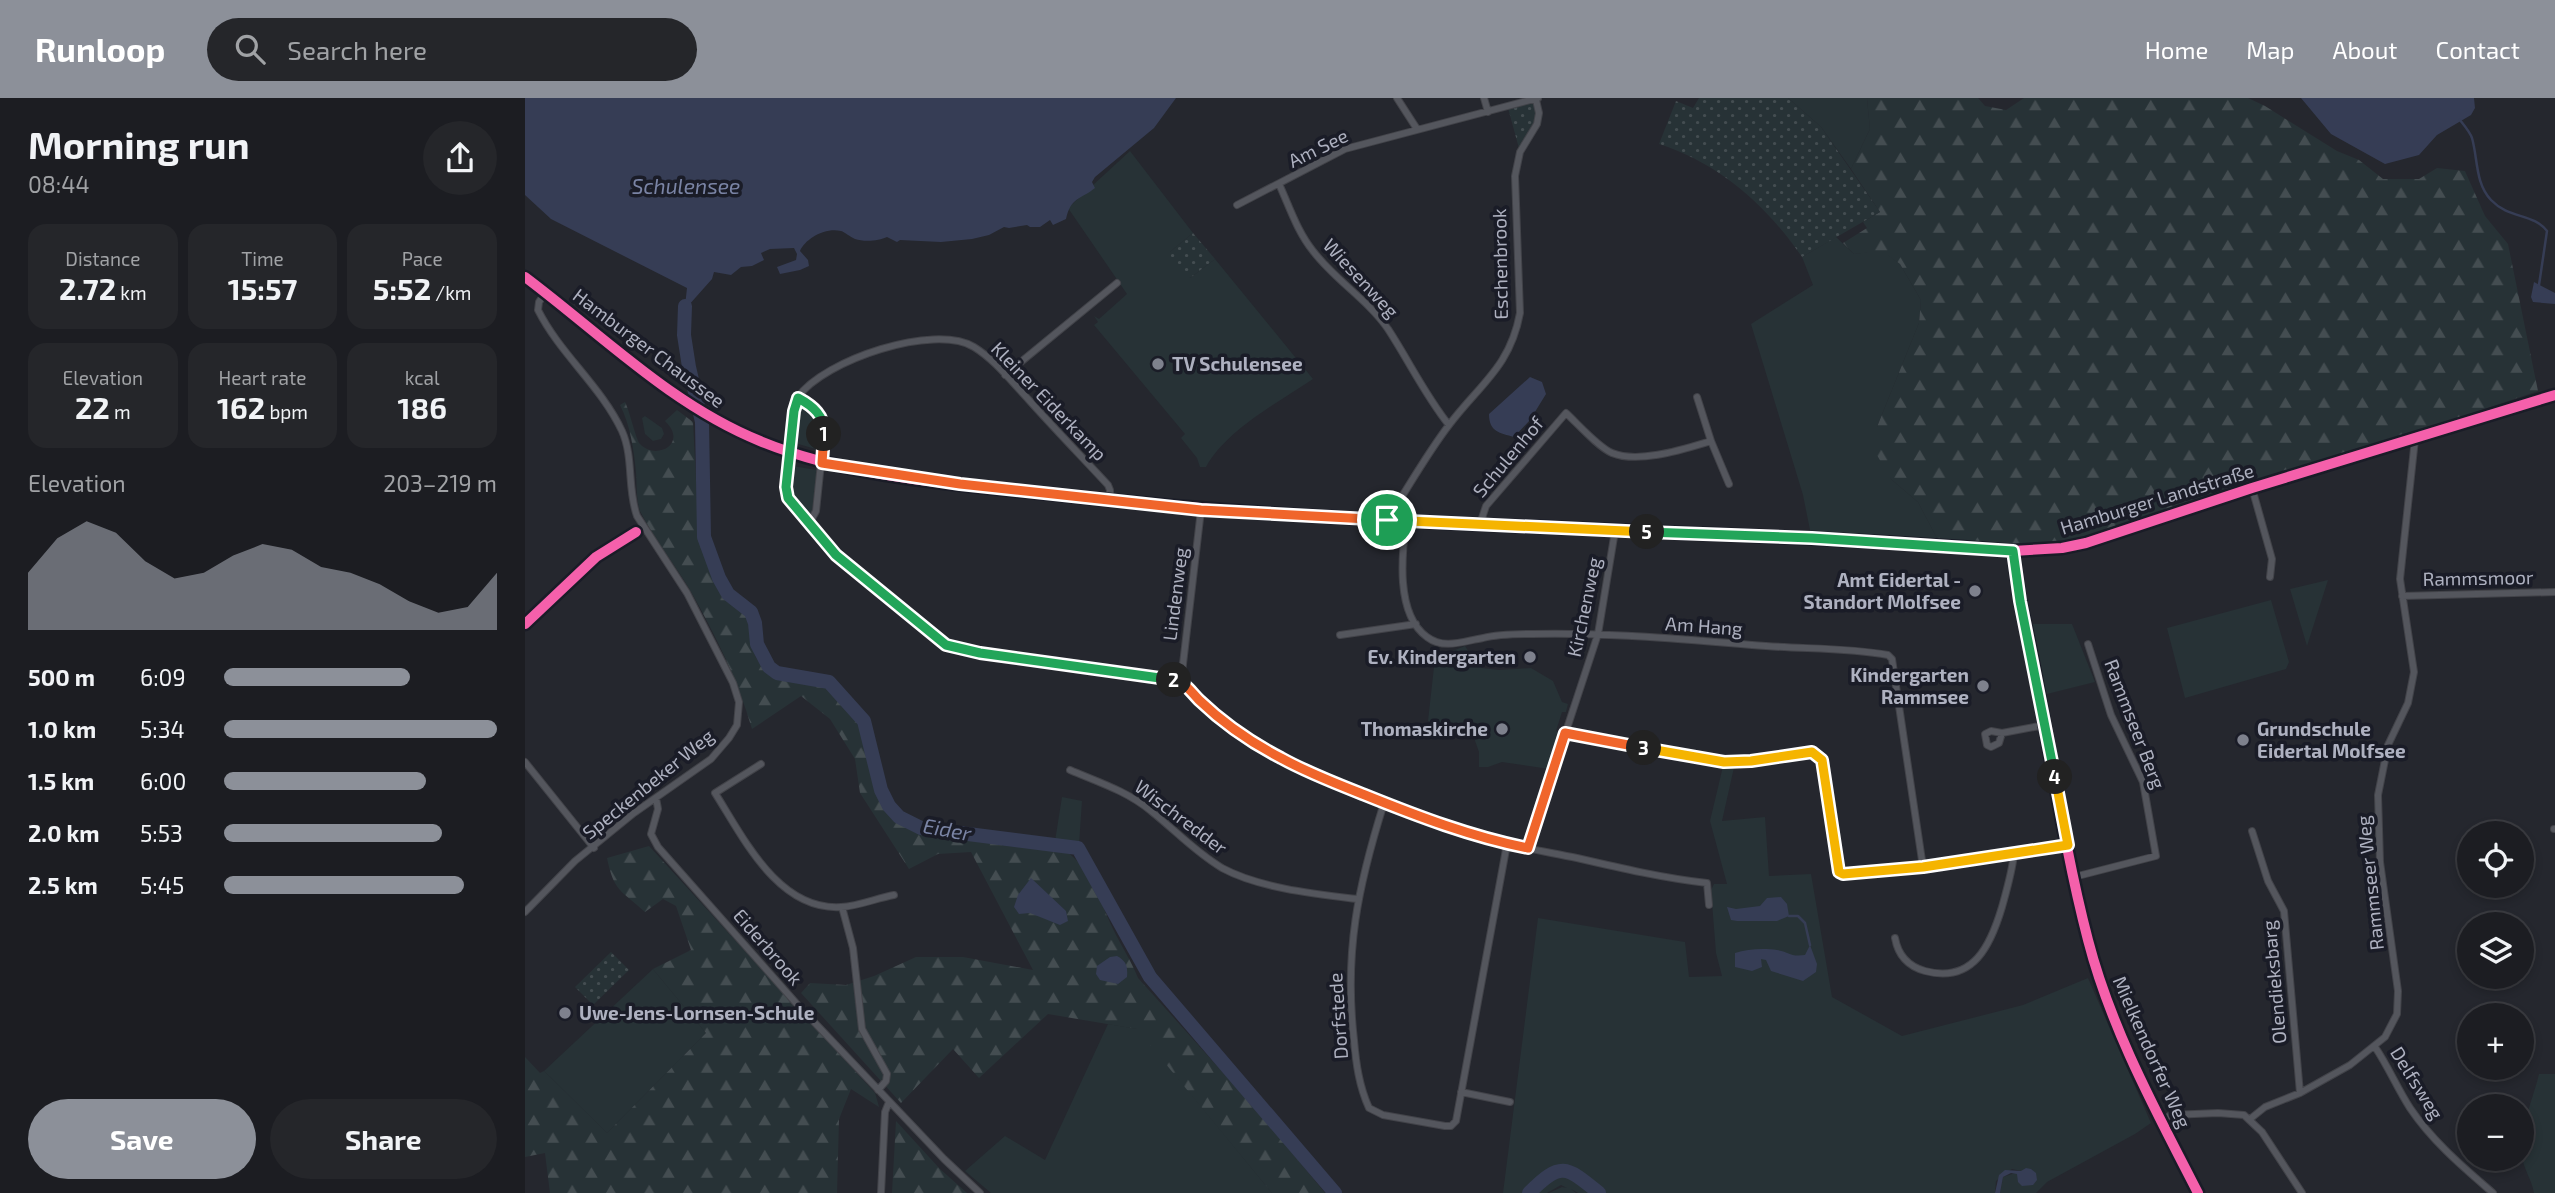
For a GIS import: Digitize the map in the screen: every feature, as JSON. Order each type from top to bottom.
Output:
[{"type":"main road","name":"Hamburger Chaussee","points":[[525,277],[678,397],[716,421],[756,440]]},
{"type":"main road","name":"Hamburger Landstraße","points":[[756,440],[822,463],[960,484],[1201,510],[1812,538],[2013,551],[2062,548],[2086,543],[2252,488],[2555,395]]},
{"type":"street","points":[[1397,98],[1417,129]]},
{"type":"street","points":[[1484,98],[1488,112]]},
{"type":"street","name":"Am See","points":[[1237,205],[1345,149],[1537,99]]},
{"type":"street","name":"Eschenbrook","points":[[1387,520],[1449,425],[1499,367],[1510,348],[1520,313],[1515,176],[1520,152],[1537,124],[1537,99]]},
{"type":"street","name":"Wiesenweg","points":[[1279,184],[1298,229],[1313,252],[1357,294],[1387,328],[1420,385],[1449,425]]},
{"type":"street","points":[[1005,375],[1117,283]]},
{"type":"street","name":"Speckenbeker Weg","points":[[525,912],[575,861],[711,759],[737,724],[739,702],[733,683],[687,593],[637,516],[633,501],[630,460],[621,429],[538,310],[539,302],[545,293]]},
{"type":"street","name":"Kleiner Eiderkamp","points":[[798,398],[827,374],[854,360],[886,348],[933,338],[954,339],[971,345],[986,355],[1108,485],[1109,500]]},
{"type":"street","points":[[1697,397],[1729,484]]},
{"type":"street","points":[[809,524],[816,511],[825,425],[809,404],[798,398],[794,411],[786,487],[788,498],[809,524],[836,555],[852,570],[946,645],[980,653],[1181,681],[1200,701],[1234,728],[1280,758],[1384,803],[1507,844],[1707,883],[1709,905]]},
{"type":"street","name":"Schulenhof","points":[[1480,524],[1486,506],[1566,413],[1610,453],[1623,456],[1665,453],[1711,441]]},
{"type":"street","name":"Rammseer Weg","points":[[2250,1119],[2265,1107],[2334,1075],[2375,1046],[2391,1028],[2397,1014],[2399,1000],[2380,862],[2378,795],[2388,745],[2408,703],[2412,688],[2413,659],[2402,596],[2401,559],[2415,439]]},
{"type":"street","points":[[2252,488],[2271,559],[2270,577]]},
{"type":"street","name":"Lindenweg","points":[[1181,681],[1201,510]]},
{"type":"street","points":[[1340,635],[1416,624],[1403,589],[1402,558],[1406,521]]},
{"type":"street","name":"Kirchenweg","points":[[1528,848],[1598,634],[1615,531]]},
{"type":"street","name":"Mielkendorfer Weg","points":[[2013,551],[2020,601],[2088,940],[2109,1007],[2198,1193]]},
{"type":"street","name":"Rammsmoor","points":[[2402,596],[2555,592]]},
{"type":"street","name":"Am Hang","points":[[1416,624],[1426,637],[1444,644],[1461,644],[1484,637],[1521,634],[1598,634],[1888,655],[1892,659],[1923,867]]},
{"type":"street","name":"Rammseer Berg","points":[[2074,877],[2156,856],[2143,782],[2111,715],[2088,645]]},
{"type":"street","points":[[2002,733],[2045,725]]},
{"type":"street","points":[[1565,733],[1724,762],[1812,752],[1822,760],[1839,872],[1843,874],[1923,867],[2068,845]]},
{"type":"street","points":[[525,762],[594,848]]},
{"type":"street","points":[[761,764],[715,793],[754,855],[771,874],[788,890],[814,904],[842,907],[894,895]]},
{"type":"street","name":"Wischredder","points":[[1070,770],[1125,793],[1150,810],[1202,855],[1224,869],[1247,878],[1289,888],[1357,899]]},
{"type":"street","name":"Eiderbrook","points":[[656,798],[658,809],[651,834],[658,847],[796,1003],[980,1193]]},
{"type":"street","name":"Dorfstede","points":[[1384,803],[1357,899],[1351,950],[1350,996],[1356,1062],[1369,1108],[1383,1115],[1451,1126],[1456,1121],[1507,844]]},
{"type":"street","name":"Olendieksbarg","points":[[2252,831],[2268,881],[2284,911],[2300,1093]]},
{"type":"street","points":[[1895,938],[1897,951],[1903,959],[1924,971],[1949,973],[1971,964],[1989,944],[1994,932],[2014,854]]},
{"type":"street","points":[[842,907],[853,948],[862,1030],[887,1074],[878,1090]]},
{"type":"street","name":"Delfsweg","points":[[2375,1046],[2411,1110],[2430,1134],[2448,1154],[2493,1193]]},
{"type":"street","points":[[1461,1092],[1510,1102]]},
{"type":"street","points":[[881,1193],[885,1112],[889,1102]]},
{"type":"street","points":[[2162,1120],[2171,1115],[2218,1113],[2236,1113],[2250,1119],[2270,1143],[2302,1193]]},
{"type":"green space","points":[[1699,98],[1788,98],[1821,127],[1880,212],[1802,257],[1773,221],[1740,188],[1702,162],[1659,144],[1676,101],[1693,108]]},
{"type":"green space","points":[[1788,98],[1867,98],[1870,129],[1851,169],[1821,127]]},
{"type":"green space","points":[[1867,98],[1978,98],[1985,106],[2006,110],[2024,98],[2248,98],[2337,151],[2359,160],[2383,179],[2419,179],[2437,168],[2465,171],[2485,216],[2508,244],[2538,391],[2410,434],[2250,482],[2086,541],[2018,548],[1938,540],[1918,502],[1891,479],[1874,450],[1877,427],[1919,323],[1921,300],[1900,264],[1882,251],[1854,254],[1843,243],[1867,228],[1863,222],[1880,212],[1851,169],[1870,129]]},
{"type":"green space","points":[[1536,100],[1537,124],[1520,152],[1508,108]]},
{"type":"green space","points":[[1130,151],[1193,233],[1170,252],[1190,278],[1215,259],[1313,379],[1240,429],[1226,441],[1206,467],[1200,467],[1197,458],[1181,438],[1185,434],[1094,325],[1098,322],[1094,316],[1099,319],[1127,294],[1068,208]]},
{"type":"green space","points":[[1193,233],[1215,259],[1190,278],[1182,275],[1169,263],[1170,252]]},
{"type":"green space","points":[[1836,237],[1854,254],[1882,250],[1900,264],[1921,300],[1919,323],[1877,427],[1891,479],[1918,502],[1938,540],[1810,530],[1803,495],[1751,324],[1813,285],[1802,257]]},
{"type":"green space","points":[[625,402],[638,441],[647,449],[661,450],[672,443],[671,429],[665,421],[677,410],[693,422],[699,537],[721,594],[746,614],[753,650],[768,672],[795,681],[821,683],[854,718],[862,735],[874,785],[886,809],[905,826],[936,837],[1064,850],[1073,857],[1088,875],[1138,978],[1261,1115],[1325,1193],[1272,1193],[1137,1029],[1048,1014],[979,1078],[953,1049],[901,1103],[801,993],[810,983],[846,985],[916,957],[963,957],[1033,970],[971,852],[938,854],[909,869],[860,793],[855,759],[830,719],[801,696],[752,729],[733,675],[708,623],[640,511],[633,446],[620,405]]},
{"type":"green space","points":[[805,407],[818,420],[819,450],[795,443],[798,413]]},
{"type":"green space","points":[[645,416],[662,428],[664,434],[661,439],[653,441],[645,434],[642,418]]},
{"type":"green space","points":[[792,466],[817,470],[812,513],[805,514],[790,495]]},
{"type":"green space","points":[[2328,580],[2307,646],[2290,589]]},
{"type":"green space","points":[[2271,600],[2289,662],[2286,669],[2185,698],[2167,628]]},
{"type":"green space","points":[[2029,624],[2072,624],[2095,682],[2043,695]]},
{"type":"green space","points":[[1465,646],[1482,668],[1531,668],[1553,681],[1562,702],[1568,704],[1566,712],[1562,712],[1556,731],[1562,733],[1549,769],[1502,762],[1479,767],[1479,752],[1474,738],[1428,721],[1435,658]]},
{"type":"green space","points":[[1724,762],[1735,763],[1722,821],[1765,817],[1769,876],[1811,874],[1832,997],[1902,1036],[2023,1005],[2088,978],[2151,1123],[2047,1182],[2036,1193],[2000,1193],[2003,1177],[2021,1171],[2012,1169],[1996,1181],[1995,1193],[1578,1193],[1571,1189],[1576,1193],[1549,1193],[1562,1187],[1567,1188],[1561,1185],[1547,1193],[1503,1193],[1538,918],[1685,942],[1689,977],[1722,976],[1716,953],[1711,890],[1714,884],[1727,884],[1710,821]]},
{"type":"green space","points":[[1062,797],[1082,801],[1079,845],[1055,841]]},
{"type":"green space","points":[[649,846],[875,1093],[879,1107],[851,1089],[839,1119],[837,1193],[550,1193],[545,1153],[525,1157],[525,1057],[540,1073],[544,1071],[607,1133],[706,1033],[653,969],[691,950],[676,906],[663,899],[645,912],[620,890],[610,869],[607,858]]},
{"type":"green space","points":[[611,952],[629,970],[593,1005],[575,987]]},
{"type":"green space","points":[[653,969],[706,1033],[607,1133],[544,1071]]},
{"type":"green space","points":[[1108,1024],[1138,1029],[1272,1193],[991,1193],[965,1171],[1005,1136],[1045,1160]]},
{"type":"green space","points":[[2539,1074],[2555,1074],[2555,1193],[2534,1193],[2526,1171],[2534,1171],[2533,1094]]},
{"type":"green space","points":[[896,1121],[940,1169],[967,1193],[892,1193]]},
{"type":"water","name":"Schulensee","points":[[525,98],[1176,98],[1154,128],[1095,177],[1092,182],[1095,188],[1073,203],[1066,219],[1053,225],[1050,220],[1040,227],[1004,227],[989,235],[941,242],[897,242],[887,237],[863,241],[841,231],[822,232],[811,238],[800,251],[808,260],[809,266],[780,274],[777,267],[796,260],[797,254],[794,248],[770,249],[761,253],[764,260],[752,266],[741,267],[731,275],[714,272],[712,279],[688,306],[685,306],[687,288],[551,219],[525,195]]},
{"type":"water","points":[[2301,98],[2474,98],[2475,108],[2471,115],[2437,135],[2419,155],[2385,164],[2331,134]]},
{"type":"water","points":[[2534,282],[2555,293],[2555,304],[2533,302],[2531,297]]},
{"type":"water","points":[[1530,377],[1542,382],[1546,394],[1530,420],[1514,437],[1496,431],[1491,425],[1489,414]]},
{"type":"water","points":[[1031,878],[1066,911],[1068,921],[1060,925],[1030,913],[1019,914],[1014,907],[1018,895]]},
{"type":"water","points":[[1781,897],[1787,904],[1789,916],[1777,921],[1731,920],[1727,907],[1736,909],[1760,906],[1767,898]]},
{"type":"water","points":[[1810,945],[1817,964],[1816,972],[1803,981],[1771,971],[1766,960],[1761,959],[1762,967],[1752,971],[1735,967],[1735,953],[1767,949],[1805,955]]},
{"type":"water","points":[[1117,956],[1126,964],[1127,977],[1118,984],[1100,980],[1096,974],[1097,966],[1110,957]]},
{"type":"water","points":[[2026,1168],[2036,1173],[2037,1180],[2033,1185],[2022,1186],[2018,1182],[2017,1174],[2011,1173],[2003,1177],[2000,1193],[1995,1193],[1999,1175],[2005,1170],[2021,1171]]},
{"type":"waterway","points":[[2460,120],[2472,138],[2482,186],[2491,200],[2505,210],[2535,221],[2547,231],[2539,285]]},
{"type":"waterway","name":"Eider","points":[[685,306],[684,335],[702,422],[704,537],[728,594],[751,612],[757,644],[769,667],[777,673],[829,682],[864,721],[881,790],[889,806],[899,817],[921,828],[1078,848],[1150,977],[1335,1193]]},
{"type":"waterway","points":[[1789,916],[1798,916],[1805,923],[1810,945]]},
{"type":"waterway","name":"Eider","points":[[1529,1193],[1549,1176],[1564,1171],[1579,1177],[1599,1193]]},
{"type":"cycle path","points":[[525,277],[638,367],[696,408],[760,441],[838,466],[964,486],[1089,498],[1435,523],[1782,537],[2013,551],[2062,548],[2086,543],[2252,488],[2555,395]]},
{"type":"cycle path","points":[[525,624],[596,557],[636,532]]},
{"type":"cycle path","points":[[2013,551],[2020,601],[2088,940],[2122,1038],[2198,1193]]},
{"type":"place","name":"TV Schulensee","points":[[1158,364]]},
{"type":"place","name":"Amt Eidertal - Standort Molfsee","points":[[1975,591]]},
{"type":"place","name":"Ev. Kindergarten","points":[[1530,657]]},
{"type":"place","name":"Kindergarten Rammsee","points":[[1983,686]]},
{"type":"place","name":"Thomaskirche","points":[[1502,729]]},
{"type":"place","name":"Grundschule Eidertal Molfsee","points":[[2243,740]]},
{"type":"place","name":"Uwe-Jens-Lornsen-Schule","points":[[565,1013]]},
{"type":"route","points":[[798,398],[809,404],[822,419],[825,425],[822,463],[843,468],[960,484],[1201,510],[1387,520],[1812,538],[2013,551],[2020,601],[2068,845],[1923,867],[1843,874],[1839,872],[1822,760],[1818,754],[1812,752],[1735,763],[1565,733],[1528,848],[1466,832],[1419,816],[1280,758],[1234,728],[1200,701],[1181,681],[980,653],[946,645],[852,570],[788,498],[786,487],[794,411],[798,398]]}]
